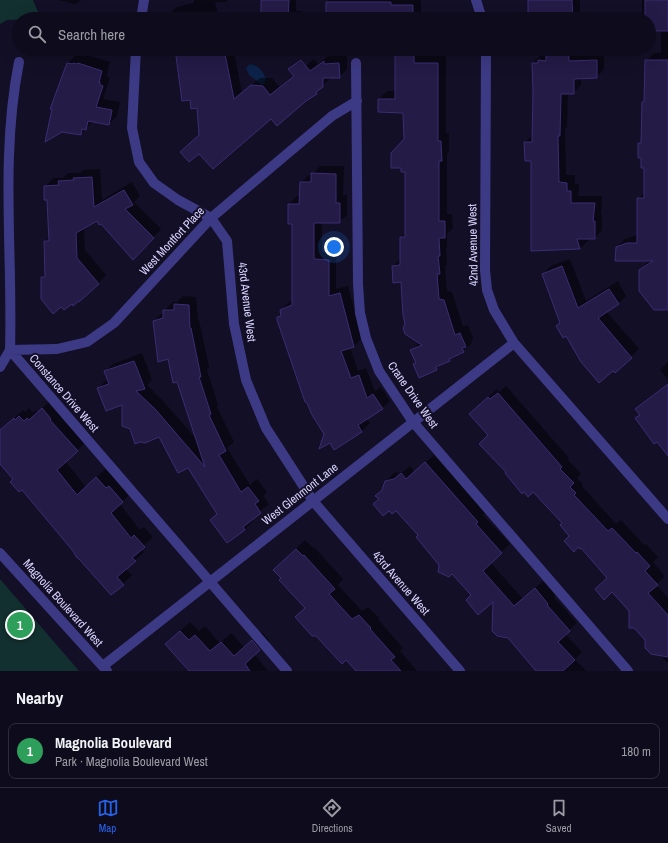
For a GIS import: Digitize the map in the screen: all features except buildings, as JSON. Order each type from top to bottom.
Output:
[{"type":"street","points":[[142,12],[144,0]]},
{"type":"street","points":[[476,0],[480,12]]},
{"type":"street","name":"43rd Avenue West","points":[[136,56],[132,128],[139,162],[154,183],[178,200],[211,218],[227,241],[234,324],[246,380],[266,428],[312,501],[460,671]]},
{"type":"street","name":"42nd Avenue West","points":[[486,56],[485,270],[487,290],[494,310],[514,343],[668,519]]},
{"type":"street","points":[[0,367],[10,350],[9,134],[14,87],[19,62]]},
{"type":"street","name":"Crane Drive West","points":[[356,62],[358,284],[360,312],[366,338],[379,371],[413,422],[628,671]]},
{"type":"street","name":"West Montfort Place","points":[[10,350],[57,349],[87,342],[114,323],[211,218],[332,116],[357,101]]},
{"type":"street","name":"West Glenmont Lane","points":[[105,668],[209,582],[514,343]]},
{"type":"street","name":"Constance Drive West","points":[[10,350],[287,671]]},
{"type":"street","name":"Magnolia Boulevard West","points":[[0,553],[105,668]]},
{"type":"green space","points":[[0,0],[33,0],[38,12],[12,12],[12,20],[7,20],[0,24]]},
{"type":"green space","points":[[0,579],[79,671],[0,671]]},
{"type":"water","points":[[250,64],[258,67],[264,74],[266,80],[264,84],[261,84],[249,75],[246,68]]},
{"type":"place","name":"Magnolia Boulevard","points":[[20,625]]}]
